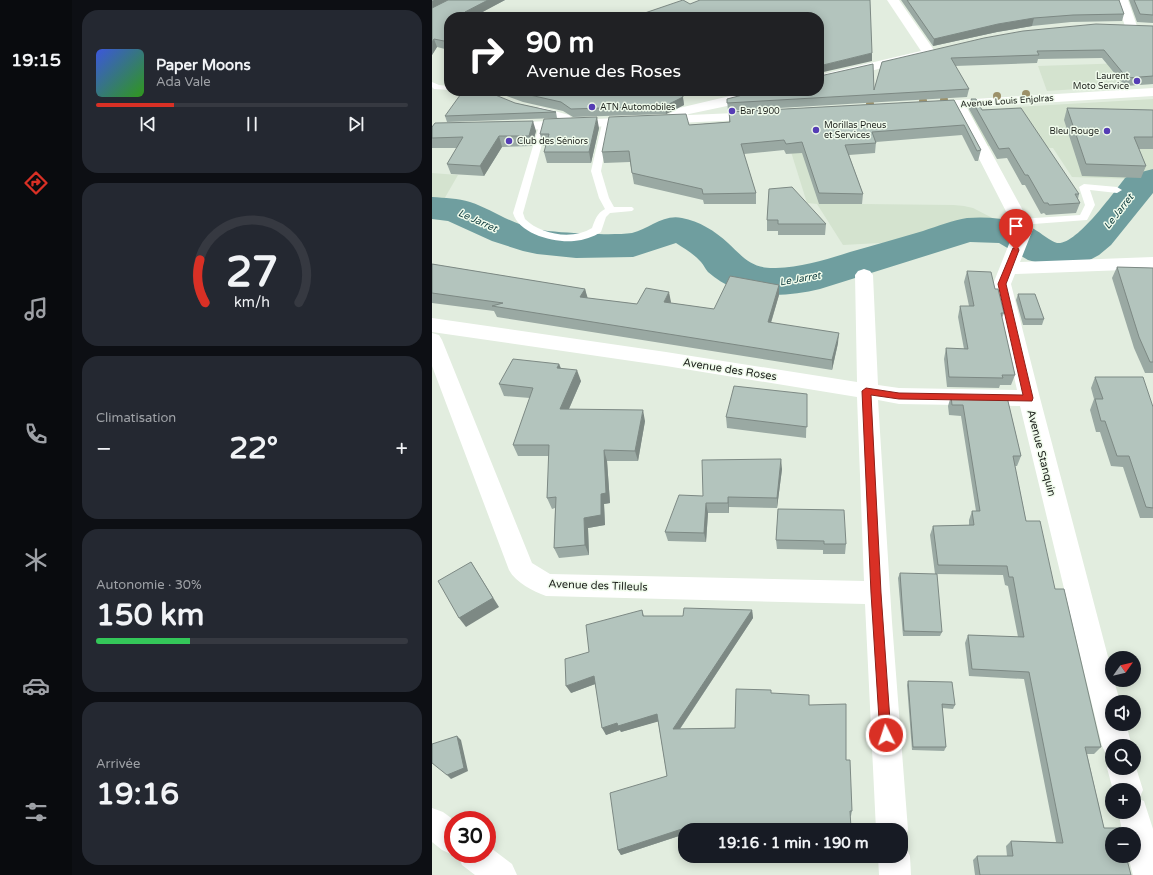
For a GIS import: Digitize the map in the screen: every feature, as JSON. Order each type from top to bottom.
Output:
[{"type":"street","points":[[893,0],[929,53]]},
{"type":"street","points":[[1122,0],[1130,26]]},
{"type":"street","points":[[1117,27],[1130,26],[1146,28]]},
{"type":"street","points":[[824,78],[943,50]]},
{"type":"street","name":"Avenue Louis Enjolras","points":[[912,107],[1153,92]]},
{"type":"street","points":[[667,121],[684,111],[749,96]]},
{"type":"street","points":[[699,120],[727,102]]},
{"type":"street","points":[[958,104],[1017,238],[1153,263]]},
{"type":"street","points":[[489,127],[606,124],[770,116]]},
{"type":"street","name":"Avenue Stanquin","points":[[1017,238],[1002,284],[1029,398],[1115,739]]},
{"type":"street","points":[[864,275],[866,391],[876,593],[892,823]]},
{"type":"street","name":"Avenue des Roses","points":[[432,325],[666,359],[899,396],[1029,398]]},
{"type":"street","name":"Avenue des Tilleuls","points":[[432,340],[522,570],[546,585],[876,593]]},
{"type":"street","points":[[1135,819],[1149,875]]},
{"type":"street","points":[[432,822],[444,832]]},
{"type":"street","points":[[485,863],[501,875]]},
{"type":"street","points":[[894,863],[895,875]]},
{"type":"lane","points":[[432,84],[437,87],[444,87]]},
{"type":"lane","points":[[533,108],[560,114],[566,117],[574,125]]},
{"type":"lane","points":[[606,124],[596,171],[604,198],[611,210]]},
{"type":"lane","points":[[543,126],[518,212],[520,221],[529,229],[567,238],[576,238],[590,234],[597,230],[600,219],[604,213],[611,210],[629,209]]},
{"type":"lane","points":[[1017,238],[1083,218],[1090,205],[1084,187],[1117,190]]},
{"type":"shaded area","points":[[1127,63],[1153,84],[1047,91],[1038,66]]},
{"type":"shaded area","points":[[1153,99],[1153,177],[1136,179],[1072,177],[1053,148],[985,146],[967,110]]},
{"type":"shaded area","points":[[831,120],[862,204],[964,206],[973,208],[1012,228],[971,226],[950,229],[917,241],[843,245],[817,204],[807,203],[782,123]]},
{"type":"shaded area","points":[[432,173],[458,175],[443,201],[432,200]]},
{"type":"building","points":[[448,0],[488,0],[465,12],[444,12],[444,41],[434,39],[432,42],[432,8]]},
{"type":"building","points":[[683,0],[690,4],[700,0],[870,0],[872,53],[824,65],[824,12],[648,12]]},
{"type":"building","points":[[907,0],[1119,0],[1124,14],[1073,15],[1034,18],[998,24],[934,39]]},
{"type":"building","points":[[1134,0],[1153,0],[1153,15],[1140,14]]},
{"type":"building","points":[[1096,24],[1153,26],[1153,76],[1127,78],[1104,50],[1037,51],[1039,55],[951,58],[969,89],[727,103],[727,99],[739,96],[824,96],[824,75],[873,64],[874,90],[882,62],[984,38],[1023,31]]},
{"type":"building","points":[[459,96],[498,96],[515,103],[556,112],[445,116]]},
{"type":"building","points":[[534,96],[683,97],[665,106],[571,109],[561,102]]},
{"type":"building","points":[[971,99],[976,99],[982,110],[1021,108],[1079,194],[1075,194],[1080,203],[1049,205],[1048,203],[1044,203],[1028,175],[1025,175],[1009,148],[999,149]]},
{"type":"building","points":[[954,100],[981,150],[977,151],[964,125],[872,132],[876,143],[845,145],[863,194],[819,193],[802,142],[786,144],[784,140],[741,144],[756,193],[703,194],[702,189],[632,173],[629,151],[602,152],[609,117],[686,114],[689,125],[730,122],[729,112]]},
{"type":"building","points":[[1067,108],[1153,110],[1153,137],[1134,137],[1146,166],[1086,164]]},
{"type":"building","points":[[597,117],[589,152],[544,152],[549,134],[540,134],[544,119]]},
{"type":"building","points":[[533,121],[529,136],[499,136],[480,166],[447,164],[463,137],[432,138],[432,127],[435,123]]},
{"type":"building","points":[[792,187],[826,224],[778,224],[778,220],[767,220],[769,189]]},
{"type":"building","points":[[432,264],[585,289],[580,297],[637,304],[646,288],[669,292],[664,302],[714,309],[730,276],[779,285],[768,322],[839,333],[832,360],[492,306],[503,303],[432,293]]},
{"type":"building","points":[[1117,267],[1153,268],[1153,362],[1150,362],[1139,337]]},
{"type":"building","points":[[967,271],[991,272],[995,289],[998,289],[1004,313],[1001,313],[1015,375],[1002,375],[1003,378],[949,377],[946,348],[968,349],[960,306],[974,306]]},
{"type":"building","points":[[1018,294],[1035,294],[1044,319],[1025,319]]},
{"type":"building","points":[[513,359],[559,364],[557,368],[577,370],[560,409],[643,410],[635,451],[604,450],[606,493],[601,494],[601,515],[584,518],[585,545],[554,548],[556,497],[547,498],[549,445],[513,445],[533,388],[499,384]]},
{"type":"building","points":[[1095,377],[1143,377],[1153,407],[1153,508],[1146,507],[1129,456],[1117,456],[1105,421],[1101,421],[1095,399],[1103,399]]},
{"type":"building","points":[[734,386],[807,394],[807,427],[726,417]]},
{"type":"building","points":[[951,396],[1007,397],[1021,456],[1013,456],[1026,521],[1040,521],[1055,589],[1064,589],[1101,747],[1085,747],[1105,828],[1105,863],[1128,863],[1131,875],[980,875],[977,856],[1013,856],[1011,841],[1063,843],[1029,672],[972,669],[968,635],[1024,637],[1013,577],[1009,577],[1007,566],[938,565],[933,526],[974,525],[972,511],[980,511],[963,405],[952,405]]},
{"type":"building","points":[[781,459],[777,498],[728,497],[728,503],[706,503],[704,533],[665,532],[679,495],[703,496],[702,460]]},
{"type":"building","points":[[778,509],[844,510],[846,544],[824,544],[824,541],[776,540]]},
{"type":"building","points":[[471,562],[493,598],[459,618],[438,581]]},
{"type":"building","points":[[900,573],[937,574],[942,632],[904,631]]},
{"type":"building","points":[[684,608],[752,610],[673,729],[735,728],[736,689],[771,690],[771,693],[809,695],[809,705],[846,704],[846,760],[850,760],[852,811],[850,811],[851,823],[678,823],[678,830],[618,850],[610,793],[667,776],[657,714],[618,726],[617,723],[602,728],[594,676],[566,686],[565,659],[589,652],[586,625],[642,610],[643,616],[683,616]]},
{"type":"building","points":[[908,681],[952,682],[955,705],[942,704],[946,747],[913,747]]},
{"type":"building","points":[[457,736],[464,768],[447,775],[432,763],[432,744]]},
{"type":"waterway","name":"Le Jarret","points":[[432,208],[456,210],[506,233],[537,242],[576,246],[633,245],[659,237],[672,229],[680,229],[701,241],[715,253],[722,262],[737,273],[753,280],[775,282],[805,279],[967,230],[992,230],[1007,232],[1042,251],[1057,255],[1071,253],[1085,247],[1098,236],[1138,186],[1153,180]]},
{"type":"place","name":"Laurent Moto Service","points":[[1137,81]]},
{"type":"place","name":"ATN Automobiles","points":[[592,107]]},
{"type":"place","name":"Bar 1900","points":[[732,111]]},
{"type":"place","name":"Morillas Pneus et Services","points":[[816,130]]},
{"type":"place","name":"Bleu Rouge","points":[[1107,131]]},
{"type":"place","name":"Club des Séniors","points":[[509,141]]},
{"type":"route","points":[[886,735],[876,593],[866,391],[899,396],[1029,398],[1002,284],[1016,250]]}]
